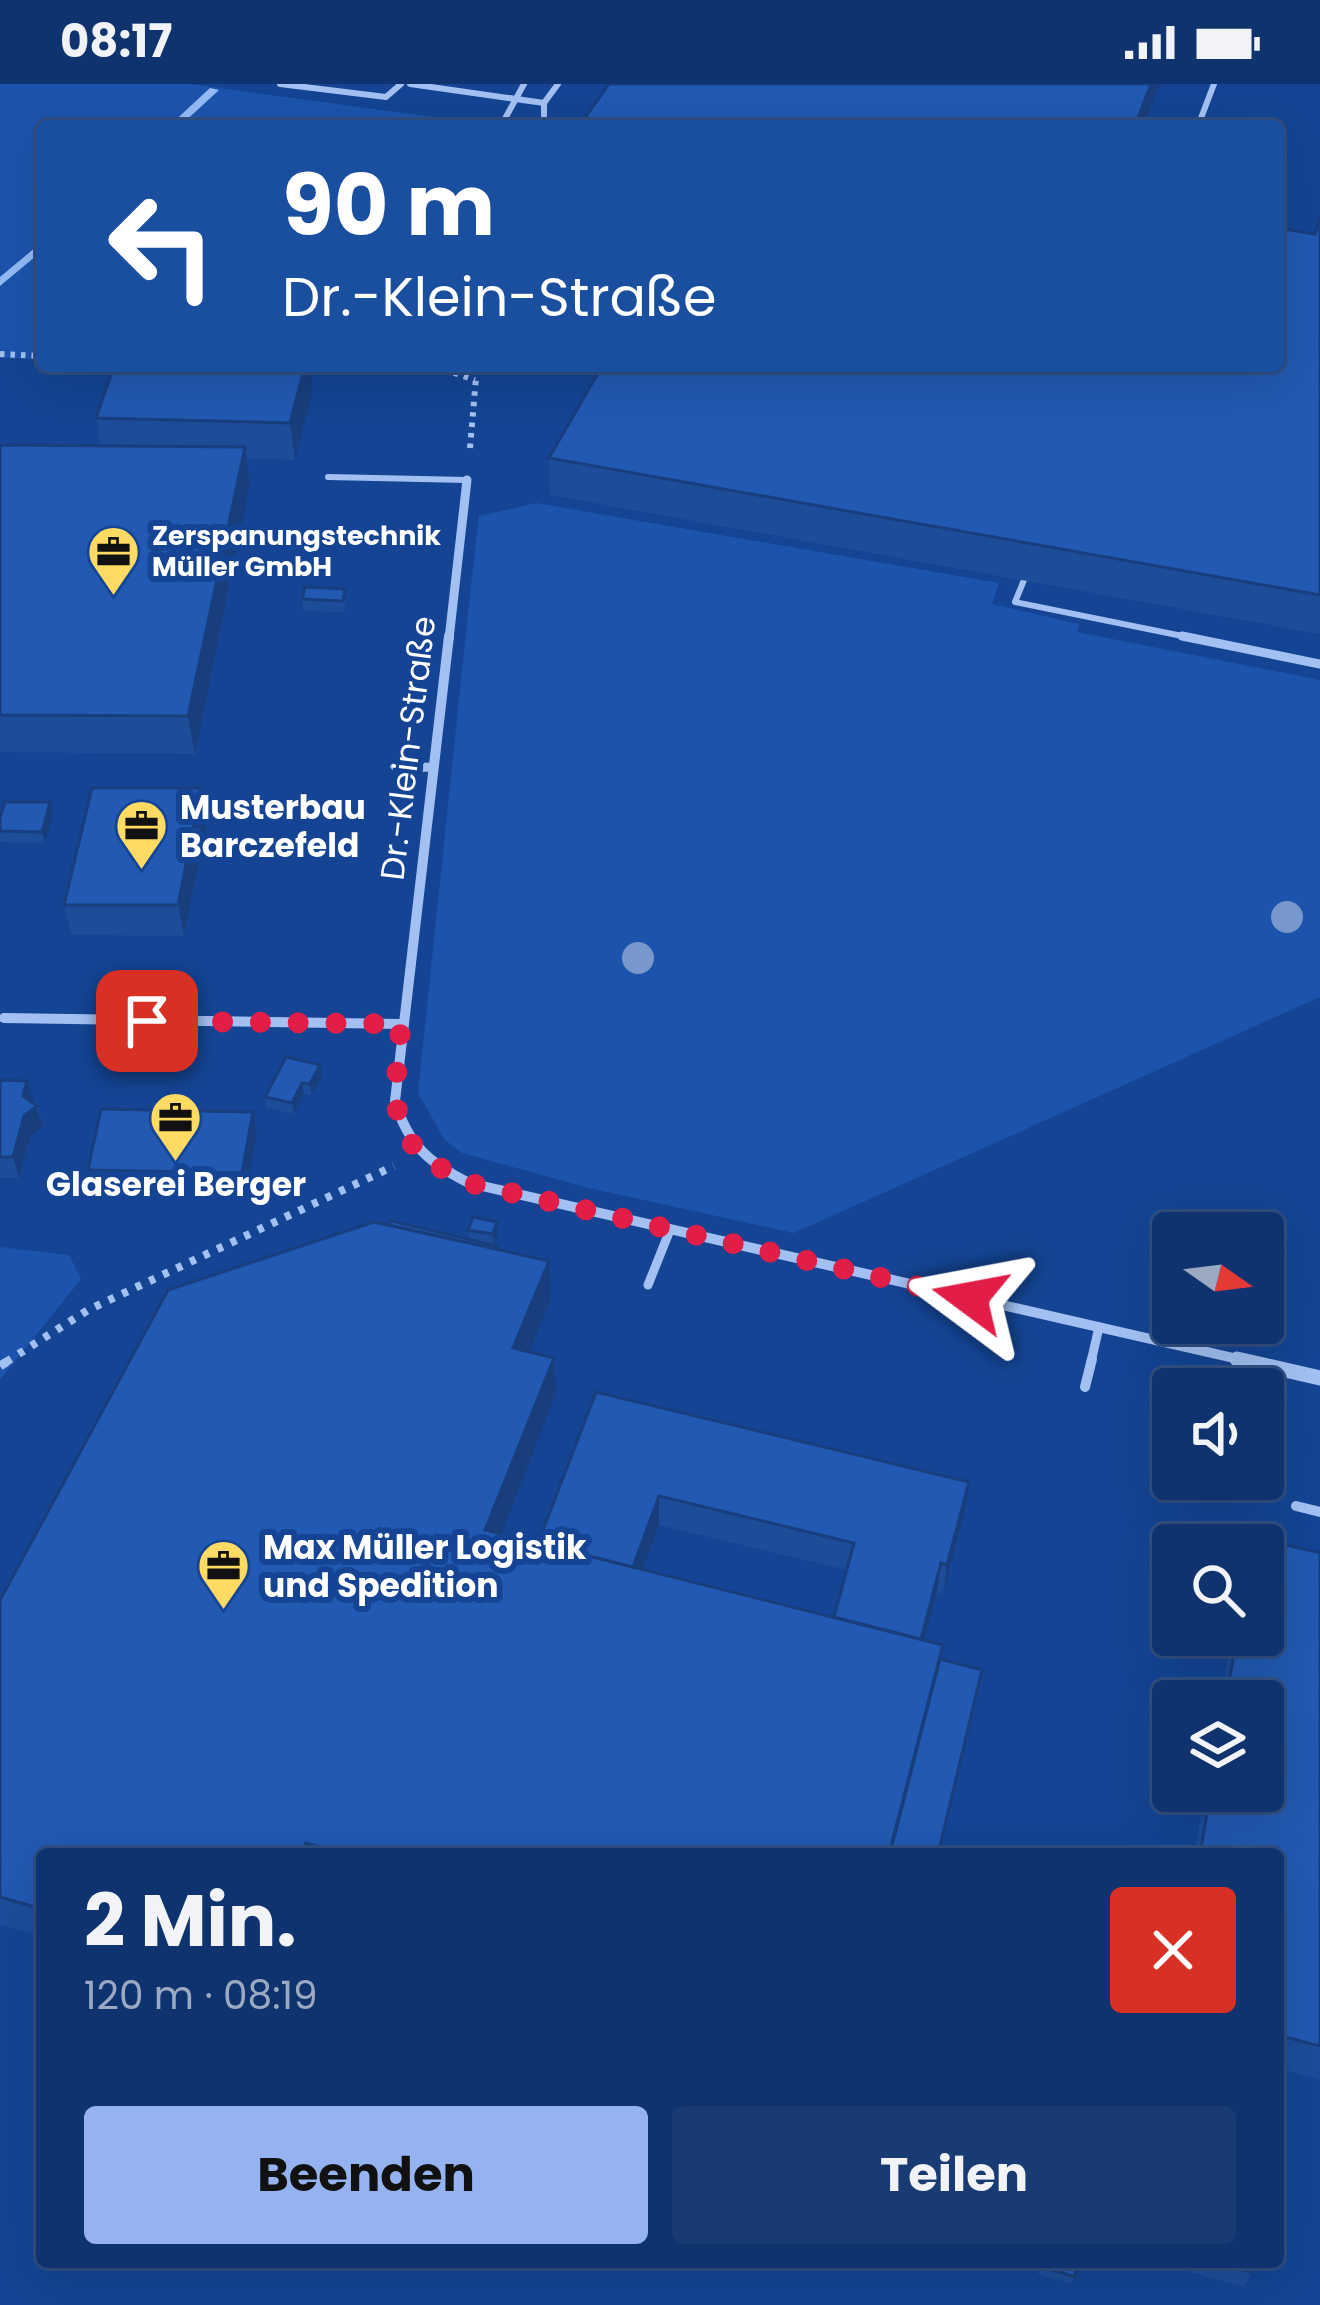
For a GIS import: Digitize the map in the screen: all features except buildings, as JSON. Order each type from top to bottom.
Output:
[{"type":"street","name":"Dr.-Klein-Straße","points":[[418,1154],[403,1133],[395,1101],[467,479]]},
{"type":"street","points":[[4,1018],[401,1024]]},
{"type":"street","points":[[418,1154],[469,1183],[1320,1378]]},
{"type":"lane","points":[[280,84],[386,97],[405,84],[544,103]]},
{"type":"lane","points":[[504,120],[524,84]]},
{"type":"lane","points":[[544,120],[544,103],[557,84]]},
{"type":"lane","points":[[1200,120],[1214,84]]},
{"type":"lane","points":[[328,477],[467,479]]},
{"type":"lane","points":[[1024,580],[1016,602],[1320,664]]},
{"type":"lane","points":[[394,767],[434,767]]},
{"type":"lane","points":[[648,1286],[670,1230]]},
{"type":"lane","points":[[1085,1387],[1099,1327]]},
{"type":"lane","points":[[1296,1506],[1320,1512]]},
{"type":"path","points":[[0,354],[36,356]]},
{"type":"path","points":[[452,372],[476,380]]},
{"type":"path","points":[[467,479],[477,372]]},
{"type":"path","points":[[0,1366],[88,1310],[418,1154]]},
{"type":"shaded area","points":[[0,84],[190,84],[456,120],[36,120],[36,359],[0,358]]},
{"type":"shaded area","points":[[536,503],[999,583],[992,604],[1079,624],[1077,632],[1320,680],[1320,997],[794,1233],[589,1188],[462,1153],[445,1140],[418,1093],[471,585],[479,516]]},
{"type":"shaded area","points":[[0,1247],[69,1255],[81,1279],[0,1380]]},
{"type":"waterway","points":[[181,120],[214,90]]},
{"type":"waterway","points":[[0,283],[36,250]]},
{"type":"place","name":"Zerspanungstechnik Müller GmbH","points":[[113,597]]},
{"type":"place","name":"Musterbau Barczefeld","points":[[141,872]]},
{"type":"place","name":"Glaserei Berger","points":[[176,1163]]},
{"type":"place","name":"Max Müller Logistik und Spedition","points":[[224,1612]]},
{"type":"route","points":[[147,1021],[401,1024],[395,1101],[403,1133],[418,1154],[439,1169],[469,1183],[970,1298]]}]
